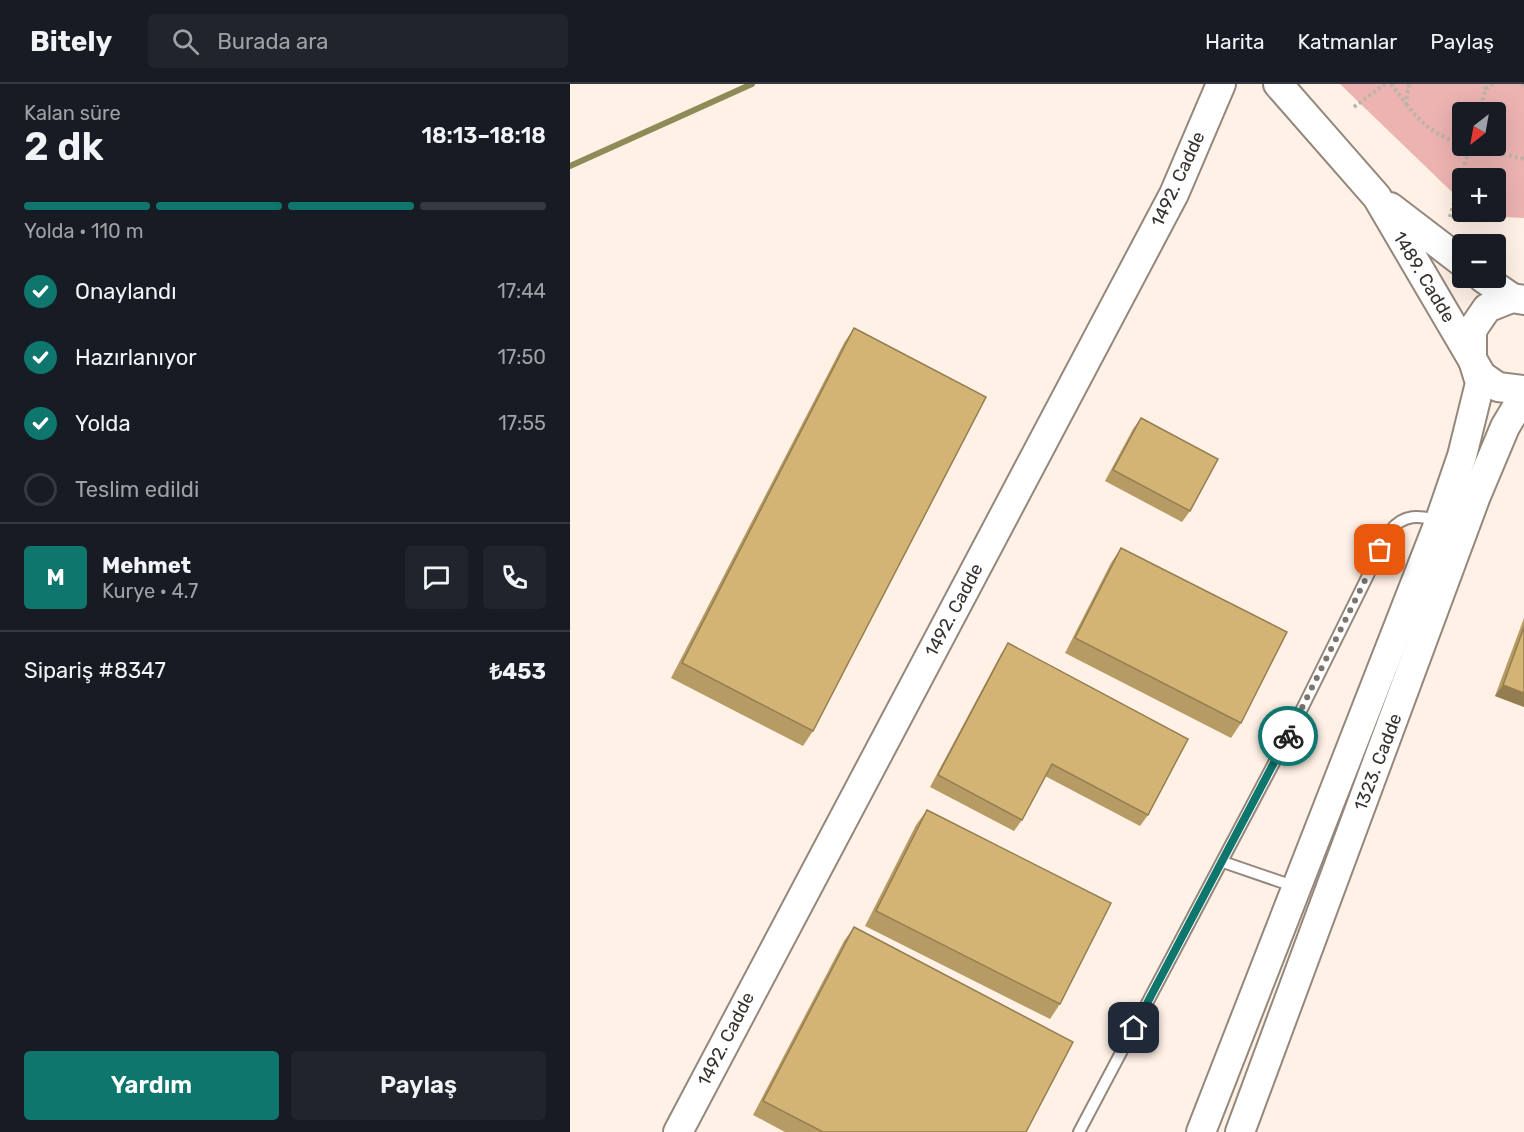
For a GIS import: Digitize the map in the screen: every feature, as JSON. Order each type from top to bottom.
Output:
[{"type":"main road","name":"1492. Cadde","points":[[685,1130],[1174,194],[1221,84]]},
{"type":"main road","name":"1489. Cadde","points":[[1278,84],[1377,197],[1472,357]]},
{"type":"main road","name":"1489. Cadde","points":[[1377,197],[1452,254]]},
{"type":"main road","points":[[1506,288],[1520,294]]},
{"type":"main road","points":[[1201,1132],[1440,520],[1462,456],[1480,383],[1470,344],[1478,318],[1487,308],[1520,294]]},
{"type":"main road","points":[[1472,357],[1482,376],[1490,382],[1508,390],[1524,390]]},
{"type":"main road","name":"1323. Cadde","points":[[1240,1132],[1476,496],[1505,427],[1524,395]]},
{"type":"lane","points":[[1078,1132],[1223,862],[1390,531],[1409,517],[1440,520]]},
{"type":"lane","points":[[1223,862],[1297,887]]},
{"type":"path","points":[[1354,106],[1385,84]]},
{"type":"path","points":[[1391,84],[1424,125],[1437,135],[1452,140]]},
{"type":"path","points":[[1406,104],[1410,84]]},
{"type":"path","points":[[1484,84],[1486,89]]},
{"type":"path","points":[[1482,102],[1486,89],[1493,84]]},
{"type":"path","points":[[1506,155],[1524,159]]},
{"type":"path","points":[[1450,217],[1466,156]]},
{"type":"shaded area","points":[[1340,84],[1524,84],[1524,218],[1506,217],[1506,168],[1452,168],[1452,192]]},
{"type":"building","points":[[854,328],[986,397],[813,731],[682,663]]},
{"type":"building","points":[[1141,418],[1218,459],[1190,511],[1113,470]]},
{"type":"building","points":[[1121,548],[1287,632],[1241,723],[1075,638]]},
{"type":"building","points":[[1524,627],[1524,693],[1503,685]]},
{"type":"building","points":[[1008,643],[1188,739],[1148,815],[1052,764],[1022,820],[938,775]]},
{"type":"building","points":[[927,810],[1111,903],[1060,1004],[876,911]]},
{"type":"building","points":[[854,927],[1073,1042],[1026,1132],[823,1132],[763,1101]]},
{"type":"waterway","points":[[570,166],[752,84]]},
{"type":"way so far","points":[[1288,736],[1380,550]]},
{"type":"route","points":[[1134,1028],[1288,736]]}]
